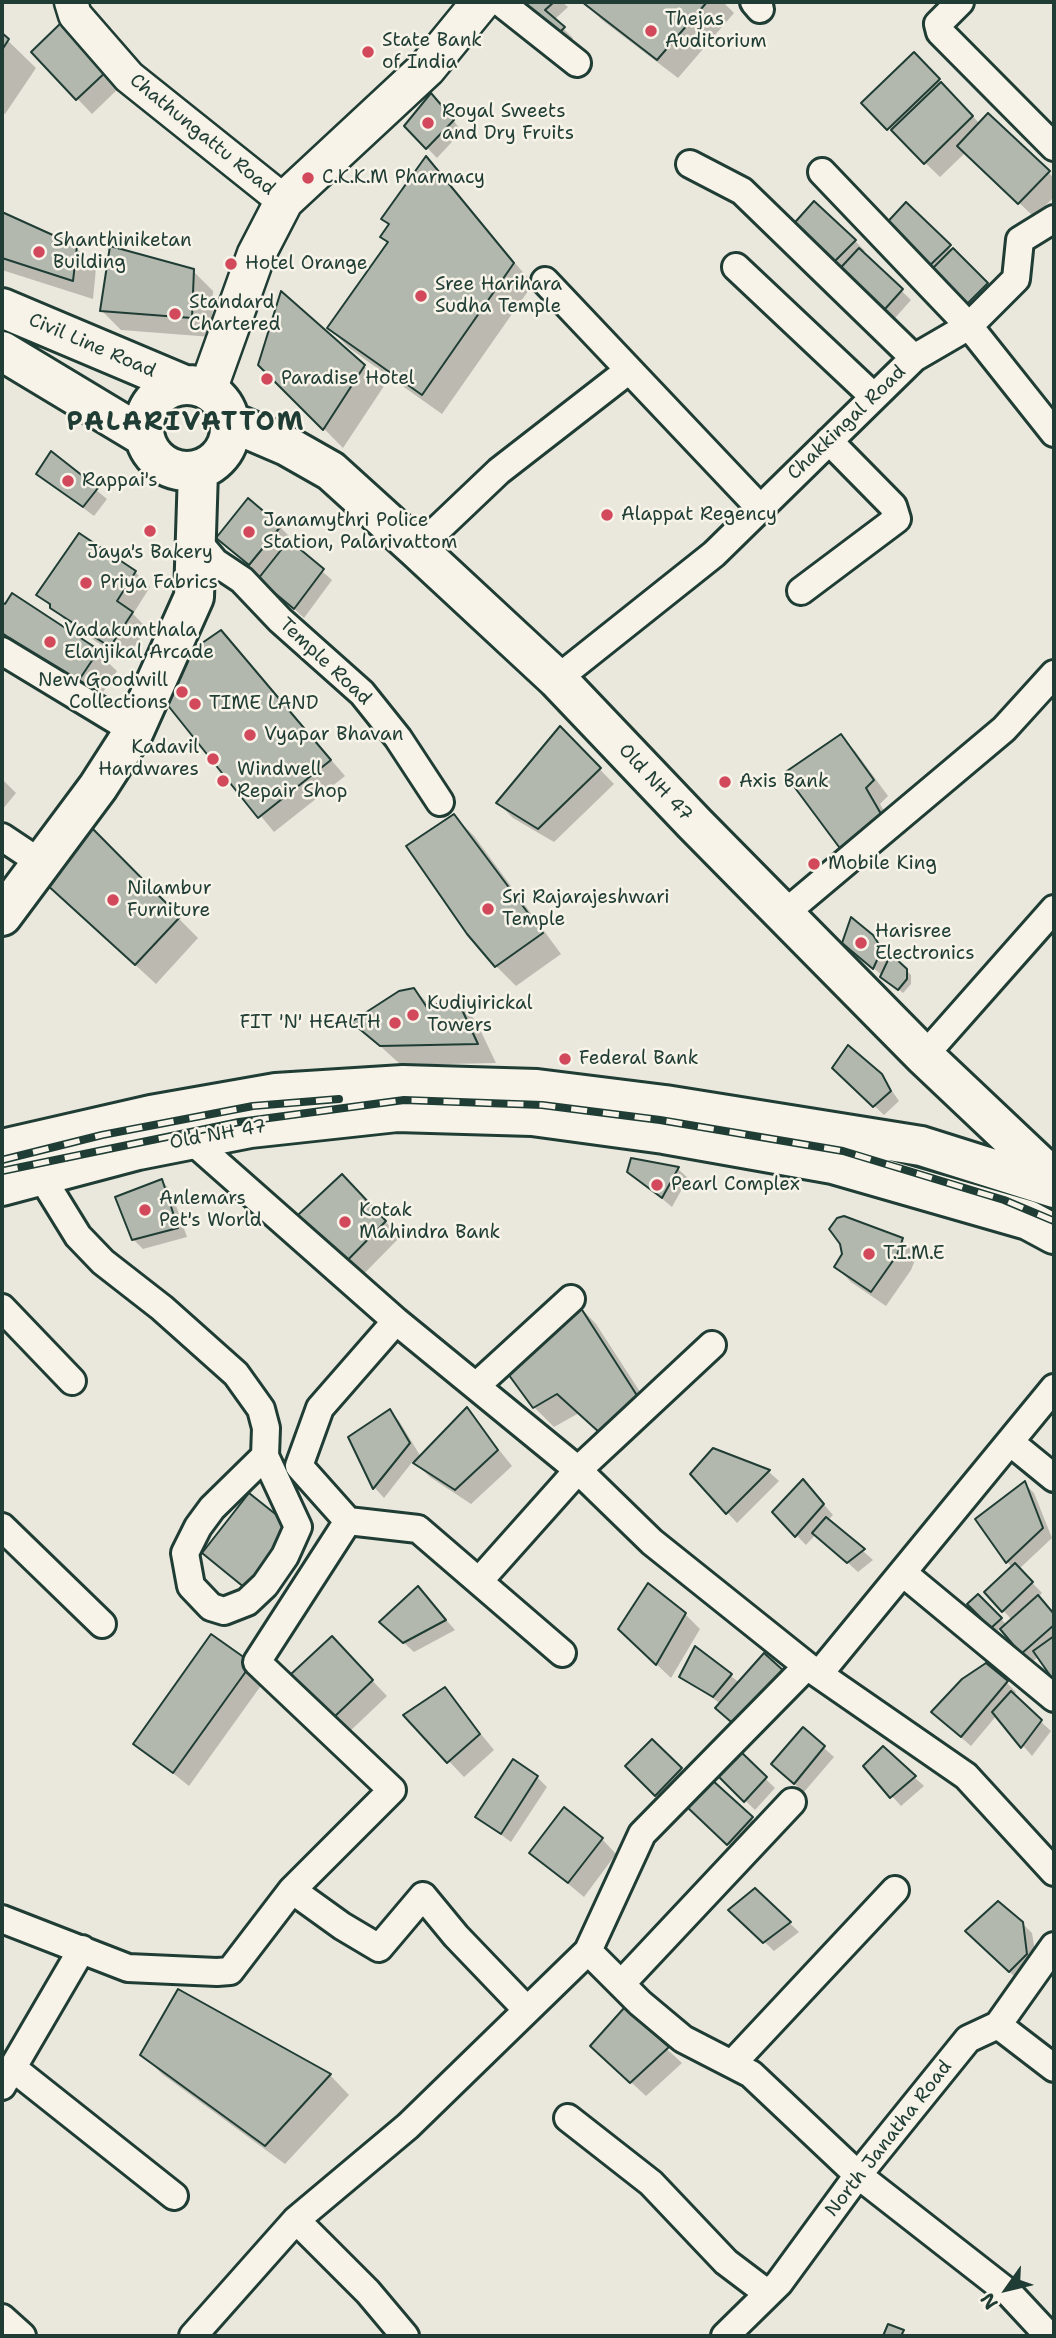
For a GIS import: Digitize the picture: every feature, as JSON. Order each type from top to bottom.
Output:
[{"type":"main road","points":[[195,387],[284,201],[427,68],[481,2]]},
{"type":"main road","name":"Civil Line Road","points":[[2,308],[195,387]]},
{"type":"main road","points":[[2,351],[143,436],[157,461],[177,471],[198,471],[217,461],[229,443],[231,422],[223,403],[195,387],[160,393],[146,412],[143,436]]},
{"type":"main road","name":"Old NH 47","points":[[231,422],[287,446],[331,471],[418,549],[557,679],[924,1056],[1054,1179]]},
{"type":"main road","points":[[2,916],[98,788],[134,731],[194,597],[198,471]]},
{"type":"main road","name":"Old NH 47","points":[[2,1149],[151,1115],[275,1093],[403,1085],[537,1089],[665,1105],[921,1146],[1054,1188]]},
{"type":"main road","name":"Old NH 47","points":[[2,1186],[138,1150],[250,1128],[397,1111],[532,1116],[664,1134],[833,1164],[1046,1233]]},
{"type":"street","name":"Chathungattu Road","points":[[71,2],[75,15],[129,76],[284,201]]},
{"type":"street","points":[[500,2],[577,63]]},
{"type":"street","points":[[960,2],[938,24],[940,32],[1054,147]]},
{"type":"street","points":[[690,164],[742,191],[914,358]]},
{"type":"street","points":[[822,172],[969,326],[1054,433]]},
{"type":"street","name":"Chakkingal Road","points":[[557,679],[714,554],[914,358],[969,326],[1016,279],[1020,240],[1054,219]]},
{"type":"street","points":[[737,267],[874,397]]},
{"type":"street","points":[[545,281],[760,508]]},
{"type":"street","points":[[418,549],[499,471],[629,370]]},
{"type":"street","points":[[801,591],[897,519],[893,506],[829,441]]},
{"type":"street","name":"Temple Road","points":[[195,538],[215,562],[242,580],[279,620],[362,693],[398,738],[440,802]]},
{"type":"street","points":[[2,651],[134,731]]},
{"type":"street","points":[[784,914],[1004,729],[1054,674]]},
{"type":"street","points":[[2,837],[41,863]]},
{"type":"street","points":[[924,1056],[1054,909]]},
{"type":"street","points":[[191,1140],[396,1321],[578,1471],[652,1542],[813,1670],[966,1776],[1054,1872]]},
{"type":"street","points":[[41,1176],[78,1236],[103,1262],[162,1308],[236,1374],[261,1409],[266,1428],[265,1456],[298,1527],[285,1556],[265,1584],[247,1602],[224,1611],[211,1607],[191,1586],[185,1553],[198,1527],[212,1508],[265,1456]]},
{"type":"street","points":[[476,1386],[571,1299]]},
{"type":"street","points":[[2,1308],[72,1381]]},
{"type":"street","points":[[396,1321],[320,1408],[299,1466],[348,1521],[418,1529],[562,1653]]},
{"type":"street","points":[[479,1581],[578,1471],[712,1345]]},
{"type":"street","points":[[193,2336],[296,2220],[408,2126],[588,1951],[642,1834],[813,1670],[902,1573],[1054,1388]]},
{"type":"street","points":[[1010,1442],[1054,1478]]},
{"type":"street","points":[[2,1919],[128,1968],[230,1971],[292,1890],[392,1790],[257,1662],[348,1521]]},
{"type":"street","points":[[2,1527],[102,1625]]},
{"type":"street","points":[[902,1573],[1054,1698]]},
{"type":"street","points":[[621,1984],[792,1802]]},
{"type":"street","points":[[292,1890],[379,1948],[423,1896],[456,1936],[527,2010]]},
{"type":"street","points":[[732,2064],[895,1890]]},
{"type":"street","name":"North Janatha Road","points":[[725,2336],[779,2283],[859,2175],[968,2039],[998,2025],[1054,1947]]},
{"type":"street","points":[[82,1949],[8,2078],[174,2196]]},
{"type":"street","points":[[588,1951],[683,2039],[751,2074],[859,2175],[1009,2292],[1049,2336]]},
{"type":"street","points":[[998,2025],[1054,2068]]},
{"type":"street","points":[[568,2118],[651,2183],[726,2262],[767,2293]]},
{"type":"street","points":[[296,2220],[368,2292],[405,2336]]},
{"type":"street","points":[[2,2318],[22,2336]]},
{"type":"building","points":[[513,2],[554,2],[545,10],[565,27],[555,37]]},
{"type":"building","name":"Thejas Auditorium","points":[[582,2],[707,2],[657,60]]},
{"type":"building","points":[[63,21],[109,69],[76,100],[31,52]]},
{"type":"building","points":[[2,33],[9,39],[2,50]]},
{"type":"building","points":[[914,52],[940,79],[887,130],[861,103]]},
{"type":"building","points":[[941,82],[973,116],[924,164],[891,130]]},
{"type":"building","name":"Royal Sweets and Dry Fruits","points":[[431,93],[454,120],[426,149],[404,126]]},
{"type":"building","points":[[988,113],[1050,171],[1018,204],[957,146]]},
{"type":"building","name":"Sree Harihara Sudha Temple","points":[[426,156],[514,263],[422,395],[327,328],[388,242],[380,237],[389,224],[381,219]]},
{"type":"building","points":[[814,201],[856,240],[830,266],[789,229]]},
{"type":"building","points":[[906,202],[951,245],[924,271],[881,229]]},
{"type":"building","name":"Shanthiniketan Building","points":[[2,212],[77,246],[73,281],[2,258]]},
{"type":"building","points":[[110,246],[194,269],[192,318],[100,311]]},
{"type":"building","points":[[859,248],[903,289],[876,319],[832,277]]},
{"type":"building","points":[[953,248],[988,283],[965,306],[930,271]]},
{"type":"building","points":[[281,291],[365,365],[323,430],[258,365]]},
{"type":"building","name":"Rappai's","points":[[51,451],[98,488],[83,507],[36,474]]},
{"type":"building","name":"Janamythri Police Station, Palarivattom","points":[[248,498],[281,526],[249,565],[216,538]]},
{"type":"building","name":"Priya Fabrics","points":[[79,533],[136,571],[117,601],[133,612],[110,647],[50,608],[50,604],[36,595]]},
{"type":"building","points":[[289,540],[324,569],[294,609],[258,579]]},
{"type":"building","name":"Vadakumthala Elanjikal Arcade","points":[[12,593],[99,650],[77,683],[2,633],[2,602],[5,604]]},
{"type":"building","name":"Vyapar Bhavan","points":[[221,630],[331,760],[258,818],[162,698],[176,661]]},
{"type":"building","points":[[560,726],[601,768],[538,829],[496,803]]},
{"type":"building","points":[[841,734],[874,780],[866,788],[884,819],[842,851],[784,773]]},
{"type":"building","name":"Sri Rajarajeshwari Temple","points":[[454,814],[543,933],[495,967],[467,934],[406,846]]},
{"type":"building","name":"Nilambur Furniture","points":[[89,825],[180,917],[135,965],[45,883]]},
{"type":"building","name":"Harisree Electronics","points":[[851,917],[873,935],[882,949],[873,969],[842,943]]},
{"type":"building","points":[[894,957],[907,969],[907,979],[898,990],[880,977],[888,960]]},
{"type":"building","name":"Kudiyirickal Towers","points":[[414,988],[428,1009],[446,999],[457,999],[478,1044],[380,1046],[351,1022],[399,991]]},
{"type":"building","points":[[848,1045],[882,1074],[891,1091],[873,1107],[832,1068]]},
{"type":"building","name":"Pearl Complex","points":[[631,1158],[679,1167],[662,1198],[627,1172]]},
{"type":"building","points":[[342,1174],[386,1221],[332,1276],[284,1228]]},
{"type":"building","points":[[162,1179],[178,1228],[132,1240],[115,1197]]},
{"type":"building","name":"T.I.M.E","points":[[844,1216],[903,1238],[897,1255],[871,1292],[834,1267],[842,1254],[840,1244],[829,1229],[837,1218]]},
{"type":"building","points":[[577,1302],[638,1397],[600,1433],[557,1394],[533,1408],[503,1367]]},
{"type":"building","points":[[467,1407],[498,1450],[455,1490],[413,1463]]},
{"type":"building","points":[[390,1409],[410,1443],[373,1489],[348,1437]]},
{"type":"building","points":[[713,1448],[770,1470],[726,1514],[690,1474]]},
{"type":"building","points":[[803,1479],[824,1504],[795,1537],[772,1512]]},
{"type":"building","points":[[1025,1481],[1043,1528],[1006,1563],[975,1519]]},
{"type":"building","points":[[249,1493],[293,1528],[245,1588],[202,1553]]},
{"type":"building","points":[[826,1517],[865,1549],[847,1563],[812,1533]]},
{"type":"building","points":[[1015,1563],[1033,1582],[1002,1612],[984,1592]]},
{"type":"building","points":[[648,1583],[686,1613],[656,1665],[618,1629]]},
{"type":"building","points":[[418,1586],[446,1620],[403,1643],[379,1622]]},
{"type":"building","points":[[978,1594],[1002,1618],[991,1628],[967,1604]]},
{"type":"building","points":[[1038,1595],[1054,1614],[1054,1625],[1021,1654],[1000,1629]]},
{"type":"building","points":[[211,1634],[252,1663],[173,1773],[133,1744]]},
{"type":"building","points":[[332,1636],[373,1680],[332,1719],[290,1675]]},
{"type":"building","points":[[1054,1636],[1054,1681],[1033,1651]]},
{"type":"building","points":[[695,1646],[732,1674],[713,1697],[679,1677]]},
{"type":"building","points":[[764,1653],[785,1672],[737,1727],[715,1708]]},
{"type":"building","points":[[986,1663],[1008,1681],[961,1737],[931,1712],[962,1679]]},
{"type":"building","points":[[445,1687],[480,1734],[447,1763],[403,1715]]},
{"type":"building","points":[[1011,1691],[1042,1720],[1021,1748],[992,1712]]},
{"type":"building","points":[[803,1727],[825,1746],[794,1784],[771,1764]]},
{"type":"building","points":[[652,1739],[682,1768],[655,1796],[625,1766]]},
{"type":"building","points":[[883,1746],[916,1776],[890,1798],[863,1766]]},
{"type":"building","points":[[738,1749],[767,1777],[744,1802],[715,1773]]},
{"type":"building","points":[[513,1759],[538,1776],[501,1834],[475,1817]]},
{"type":"building","points":[[711,1779],[753,1817],[727,1845],[686,1806]]},
{"type":"building","points":[[564,1807],[603,1838],[568,1883],[529,1853]]},
{"type":"building","points":[[755,1888],[791,1922],[763,1943],[728,1910]]},
{"type":"building","points":[[998,1901],[1023,1922],[1027,1954],[1009,1972],[965,1931]]},
{"type":"building","points":[[178,1989],[331,2074],[265,2146],[140,2055]]},
{"type":"building","points":[[624,2008],[669,2047],[630,2083],[590,2046]]},
{"type":"building","points":[[888,2324],[904,2330],[901,2336],[883,2336]]},
{"type":"railway","points":[[2,1160],[102,1135],[253,1106],[339,1099]]},
{"type":"railway","points":[[2,1171],[239,1122],[404,1100],[542,1105],[660,1120],[843,1151],[1004,1200],[1054,1221]]},
{"type":"place","name":"Thejas Auditorium","points":[[651,31]]},
{"type":"place","name":"State Bank of India","points":[[368,52]]},
{"type":"place","name":"Royal Sweets and Dry Fruits","points":[[428,123]]},
{"type":"place","name":"C.K.K.M Pharmacy","points":[[308,178]]},
{"type":"place","name":"Shanthiniketan Building","points":[[39,252]]},
{"type":"place","name":"Hotel Orange","points":[[231,264]]},
{"type":"place","name":"Sree Harihara Sudha Temple","points":[[421,296]]},
{"type":"place","name":"Standard Chartered","points":[[175,314]]},
{"type":"place","name":"Paradise Hotel","points":[[267,379]]},
{"type":"place","name":"Rappai's","points":[[68,481]]},
{"type":"place","name":"Alappat Regency","points":[[607,515]]},
{"type":"place","name":"Jaya's Bakery","points":[[150,531]]},
{"type":"place","name":"Janamythri Police Station, Palarivattom","points":[[249,532]]},
{"type":"place","name":"Priya Fabrics","points":[[86,583]]},
{"type":"place","name":"Vadakumthala Elanjikal Arcade","points":[[50,642]]},
{"type":"place","name":"New Goodwill Collections","points":[[182,692]]},
{"type":"place","name":"TIME LAND","points":[[195,704]]},
{"type":"place","name":"Vyapar Bhavan","points":[[250,735]]},
{"type":"place","name":"Kadavil Hardwares","points":[[213,759]]},
{"type":"place","name":"Windwell Repair Shop","points":[[223,781]]},
{"type":"place","name":"Axis Bank","points":[[725,782]]},
{"type":"place","name":"Mobile King","points":[[814,864]]},
{"type":"place","name":"Nilambur Furniture","points":[[113,900]]},
{"type":"place","name":"Sri Rajarajeshwari Temple","points":[[488,909]]},
{"type":"place","name":"Harisree Electronics","points":[[861,943]]},
{"type":"place","name":"Kudiyirickal Towers","points":[[413,1015]]},
{"type":"place","name":"FIT 'N' HEALTH","points":[[395,1023]]},
{"type":"place","name":"Federal Bank","points":[[565,1059]]},
{"type":"place","name":"Pearl Complex","points":[[657,1185]]},
{"type":"place","name":"Anlemars Pet's World","points":[[145,1210]]},
{"type":"place","name":"Kotak Mahindra Bank","points":[[345,1222]]},
{"type":"place","name":"T.I.M.E","points":[[869,1254]]},
{"type":"district","name":"PALARIVATTOM","points":[[186,423]]}]
